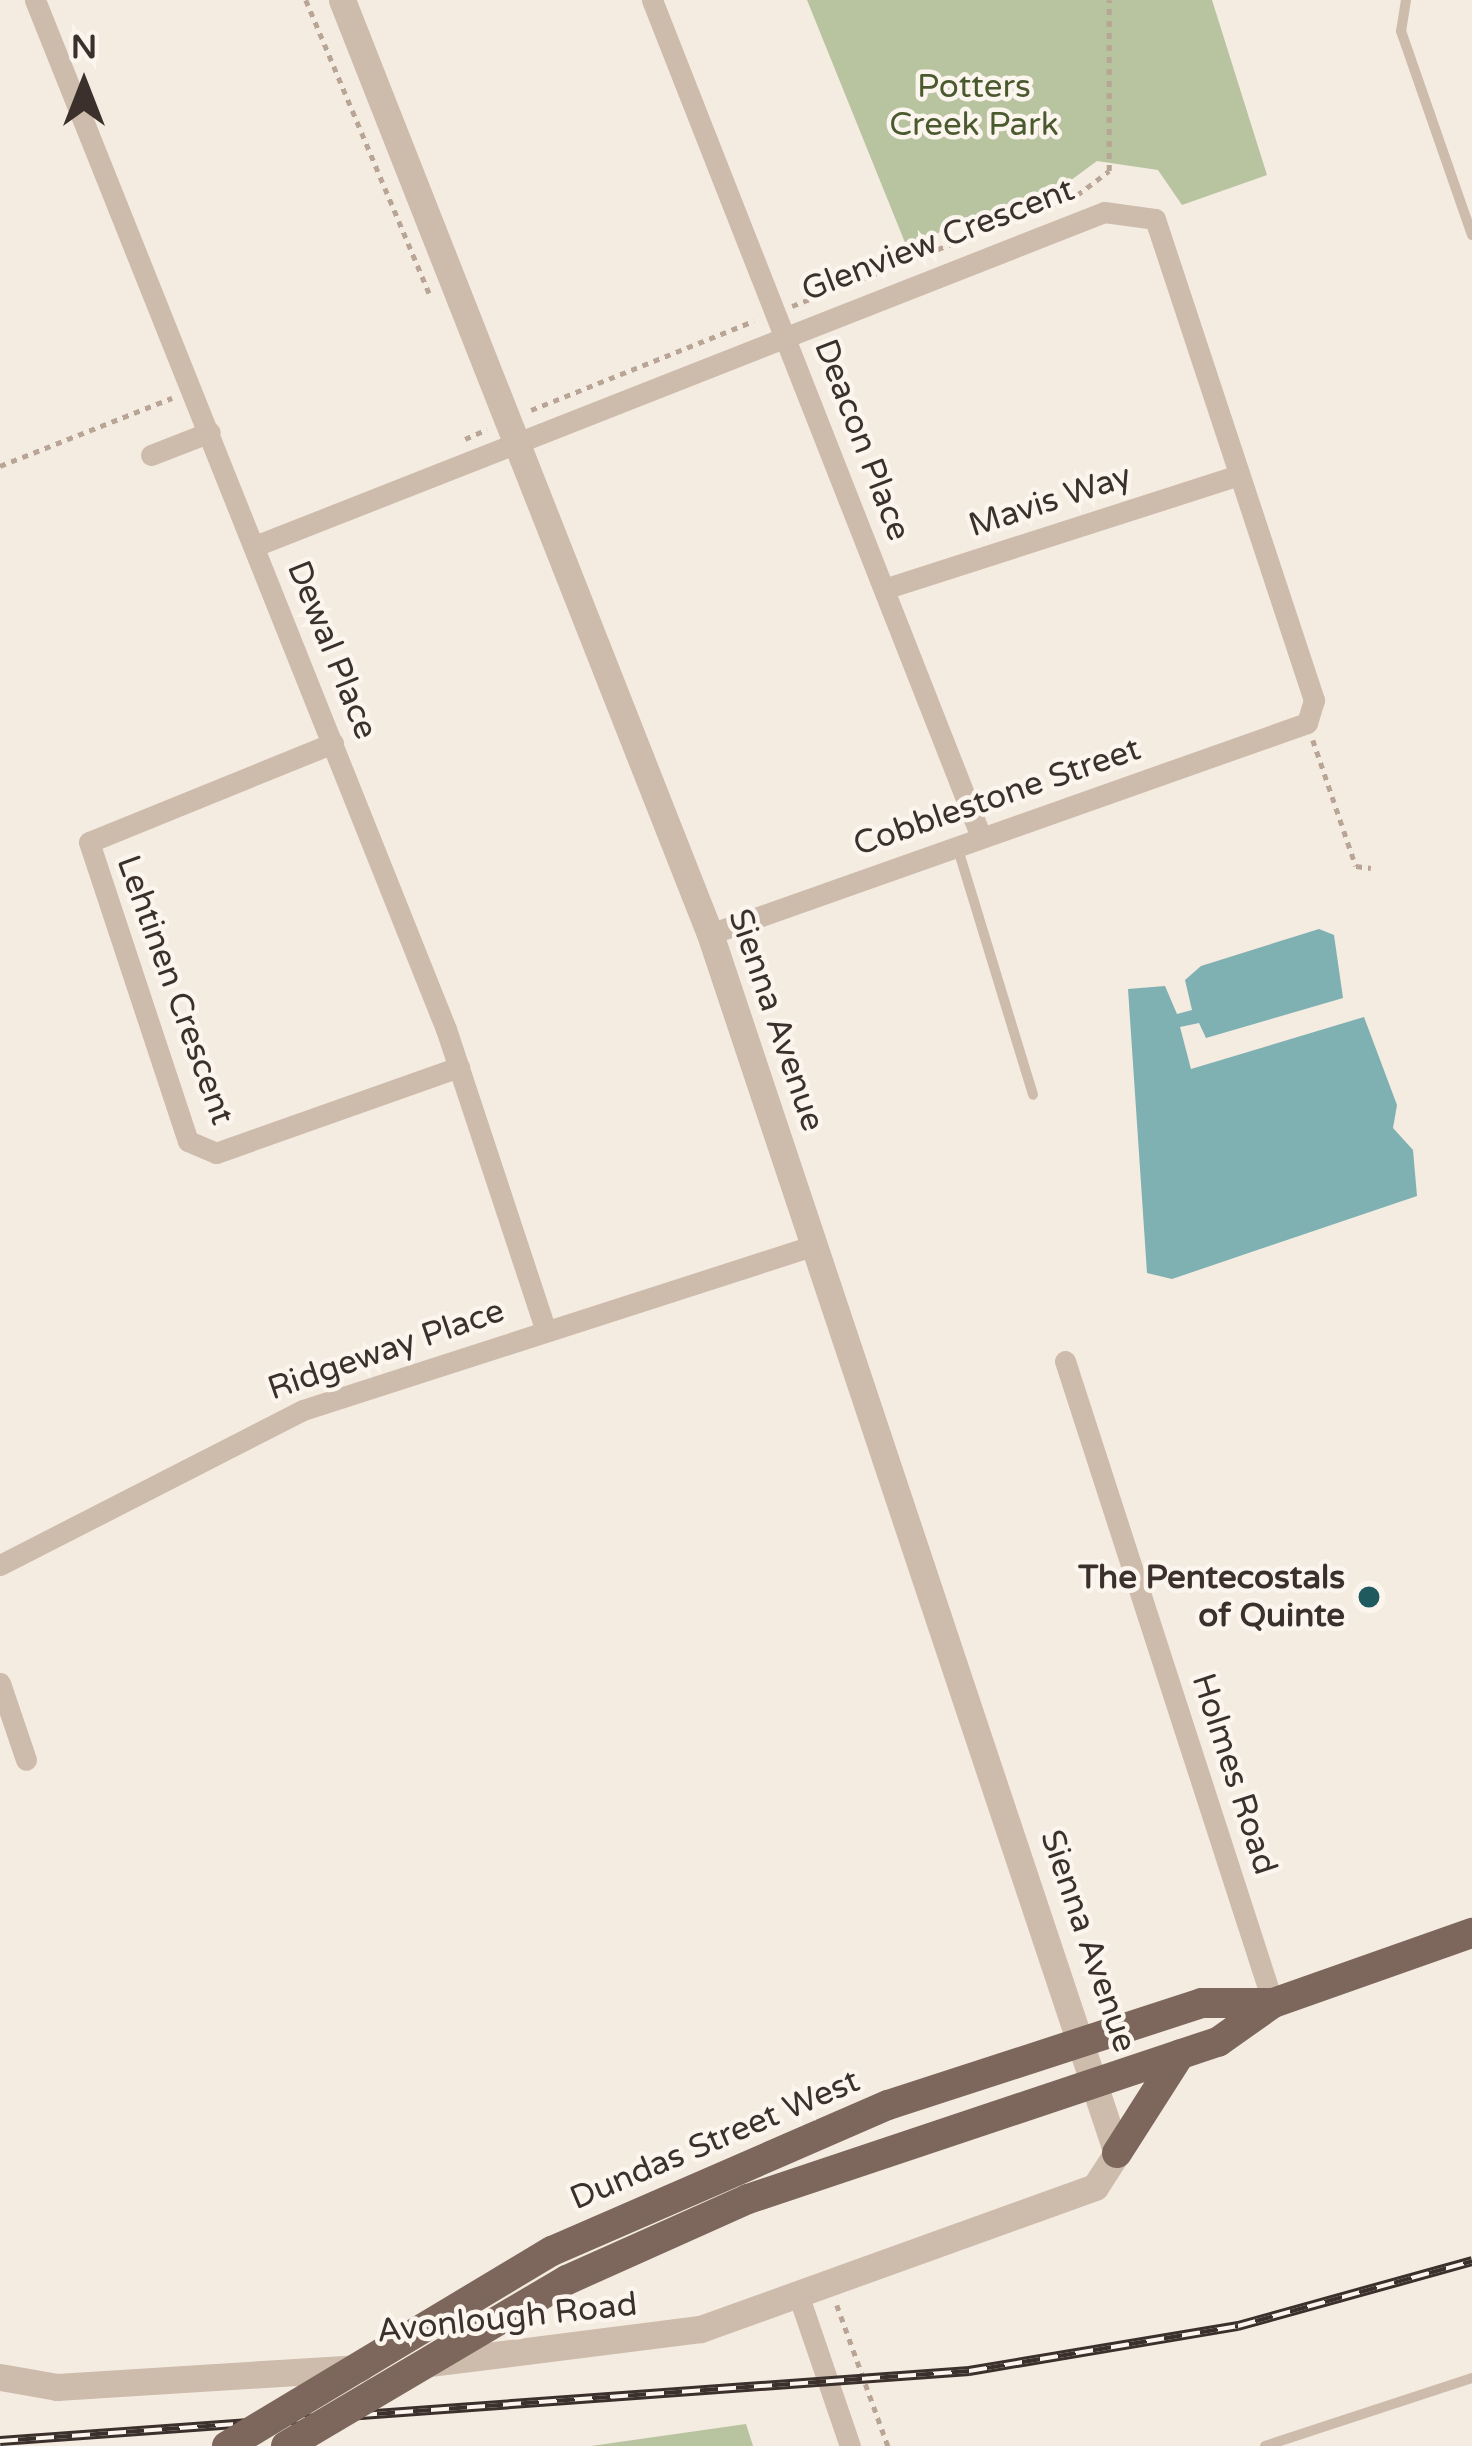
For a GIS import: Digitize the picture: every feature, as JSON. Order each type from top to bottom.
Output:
[{"type":"main road","name":"Dundas Street West","points":[[286,2446],[567,2280],[748,2199],[1180,2054],[1273,2003],[1472,1933]]},
{"type":"main road","name":"Dundas Street West","points":[[227,2446],[552,2251],[780,2145],[1202,2002],[1273,2003]]},
{"type":"main road","points":[[1117,2153],[1180,2054]]},
{"type":"street","name":"Dewal Place","points":[[35,0],[194,389],[459,1067],[546,1331]]},
{"type":"street","name":"Sienna Avenue","points":[[342,0],[506,429],[710,934],[1097,2080]]},
{"type":"street","name":"Deacon Place","points":[[652,0],[981,837]]},
{"type":"street","name":"Glenview Crescent","points":[[255,546],[506,429],[785,334],[1104,212],[1155,219],[1314,700],[1307,723]]},
{"type":"street","points":[[151,455],[210,432]]},
{"type":"street","name":"Mavis Way","points":[[884,589],[1237,476]]},
{"type":"street","name":"Cobblestone Street","points":[[710,934],[1307,723]]},
{"type":"street","name":"Lehtinen Crescent","points":[[333,743],[89,842],[188,1141],[215,1153],[459,1067]]},
{"type":"street","name":"Ridgeway Place","points":[[0,1565],[75,1536],[273,1423],[815,1245]]},
{"type":"street","name":"Holmes Road","points":[[1065,1361],[1273,2003]]},
{"type":"street","points":[[0,1683],[26,1760]]},
{"type":"street","points":[[1097,2080],[1117,2153]]},
{"type":"street","name":"Avonlough Road","points":[[0,2377],[57,2387],[574,2353],[830,2286],[1095,2187],[1117,2153]]},
{"type":"street","points":[[799,2297],[850,2446]]},
{"type":"lane","points":[[1406,0],[1401,31],[1472,235]]},
{"type":"lane","points":[[957,846],[1033,1095]]},
{"type":"lane","points":[[1265,2446],[1472,2378]]},
{"type":"path","points":[[306,0],[433,300]]},
{"type":"path","points":[[444,448],[506,429],[777,312],[1077,196],[1109,171],[1109,0]]},
{"type":"path","points":[[0,466],[194,389]]},
{"type":"path","points":[[478,408],[506,429]]},
{"type":"path","points":[[1307,723],[1356,866],[1371,868]]},
{"type":"path","points":[[830,2286],[888,2446]]},
{"type":"green space","name":"Potters Creek Park","points":[[807,0],[1212,0],[1267,175],[1182,205],[1158,170],[1097,161],[1063,186],[906,245]]},
{"type":"green space","points":[[746,2424],[753,2446],[591,2446]]},
{"type":"water","points":[[1319,929],[1334,935],[1343,998],[1206,1038],[1199,1023],[1180,1027],[1191,1069],[1364,1017],[1397,1105],[1393,1128],[1413,1150],[1417,1196],[1172,1279],[1147,1273],[1128,989],[1165,986],[1177,1014],[1192,1010],[1185,980],[1201,966]]},
{"type":"railway","points":[[0,2441],[969,2371],[1238,2326],[1472,2261]]},
{"type":"place","name":"The Pentecostals of Quinte","points":[[1369,1597]]}]
